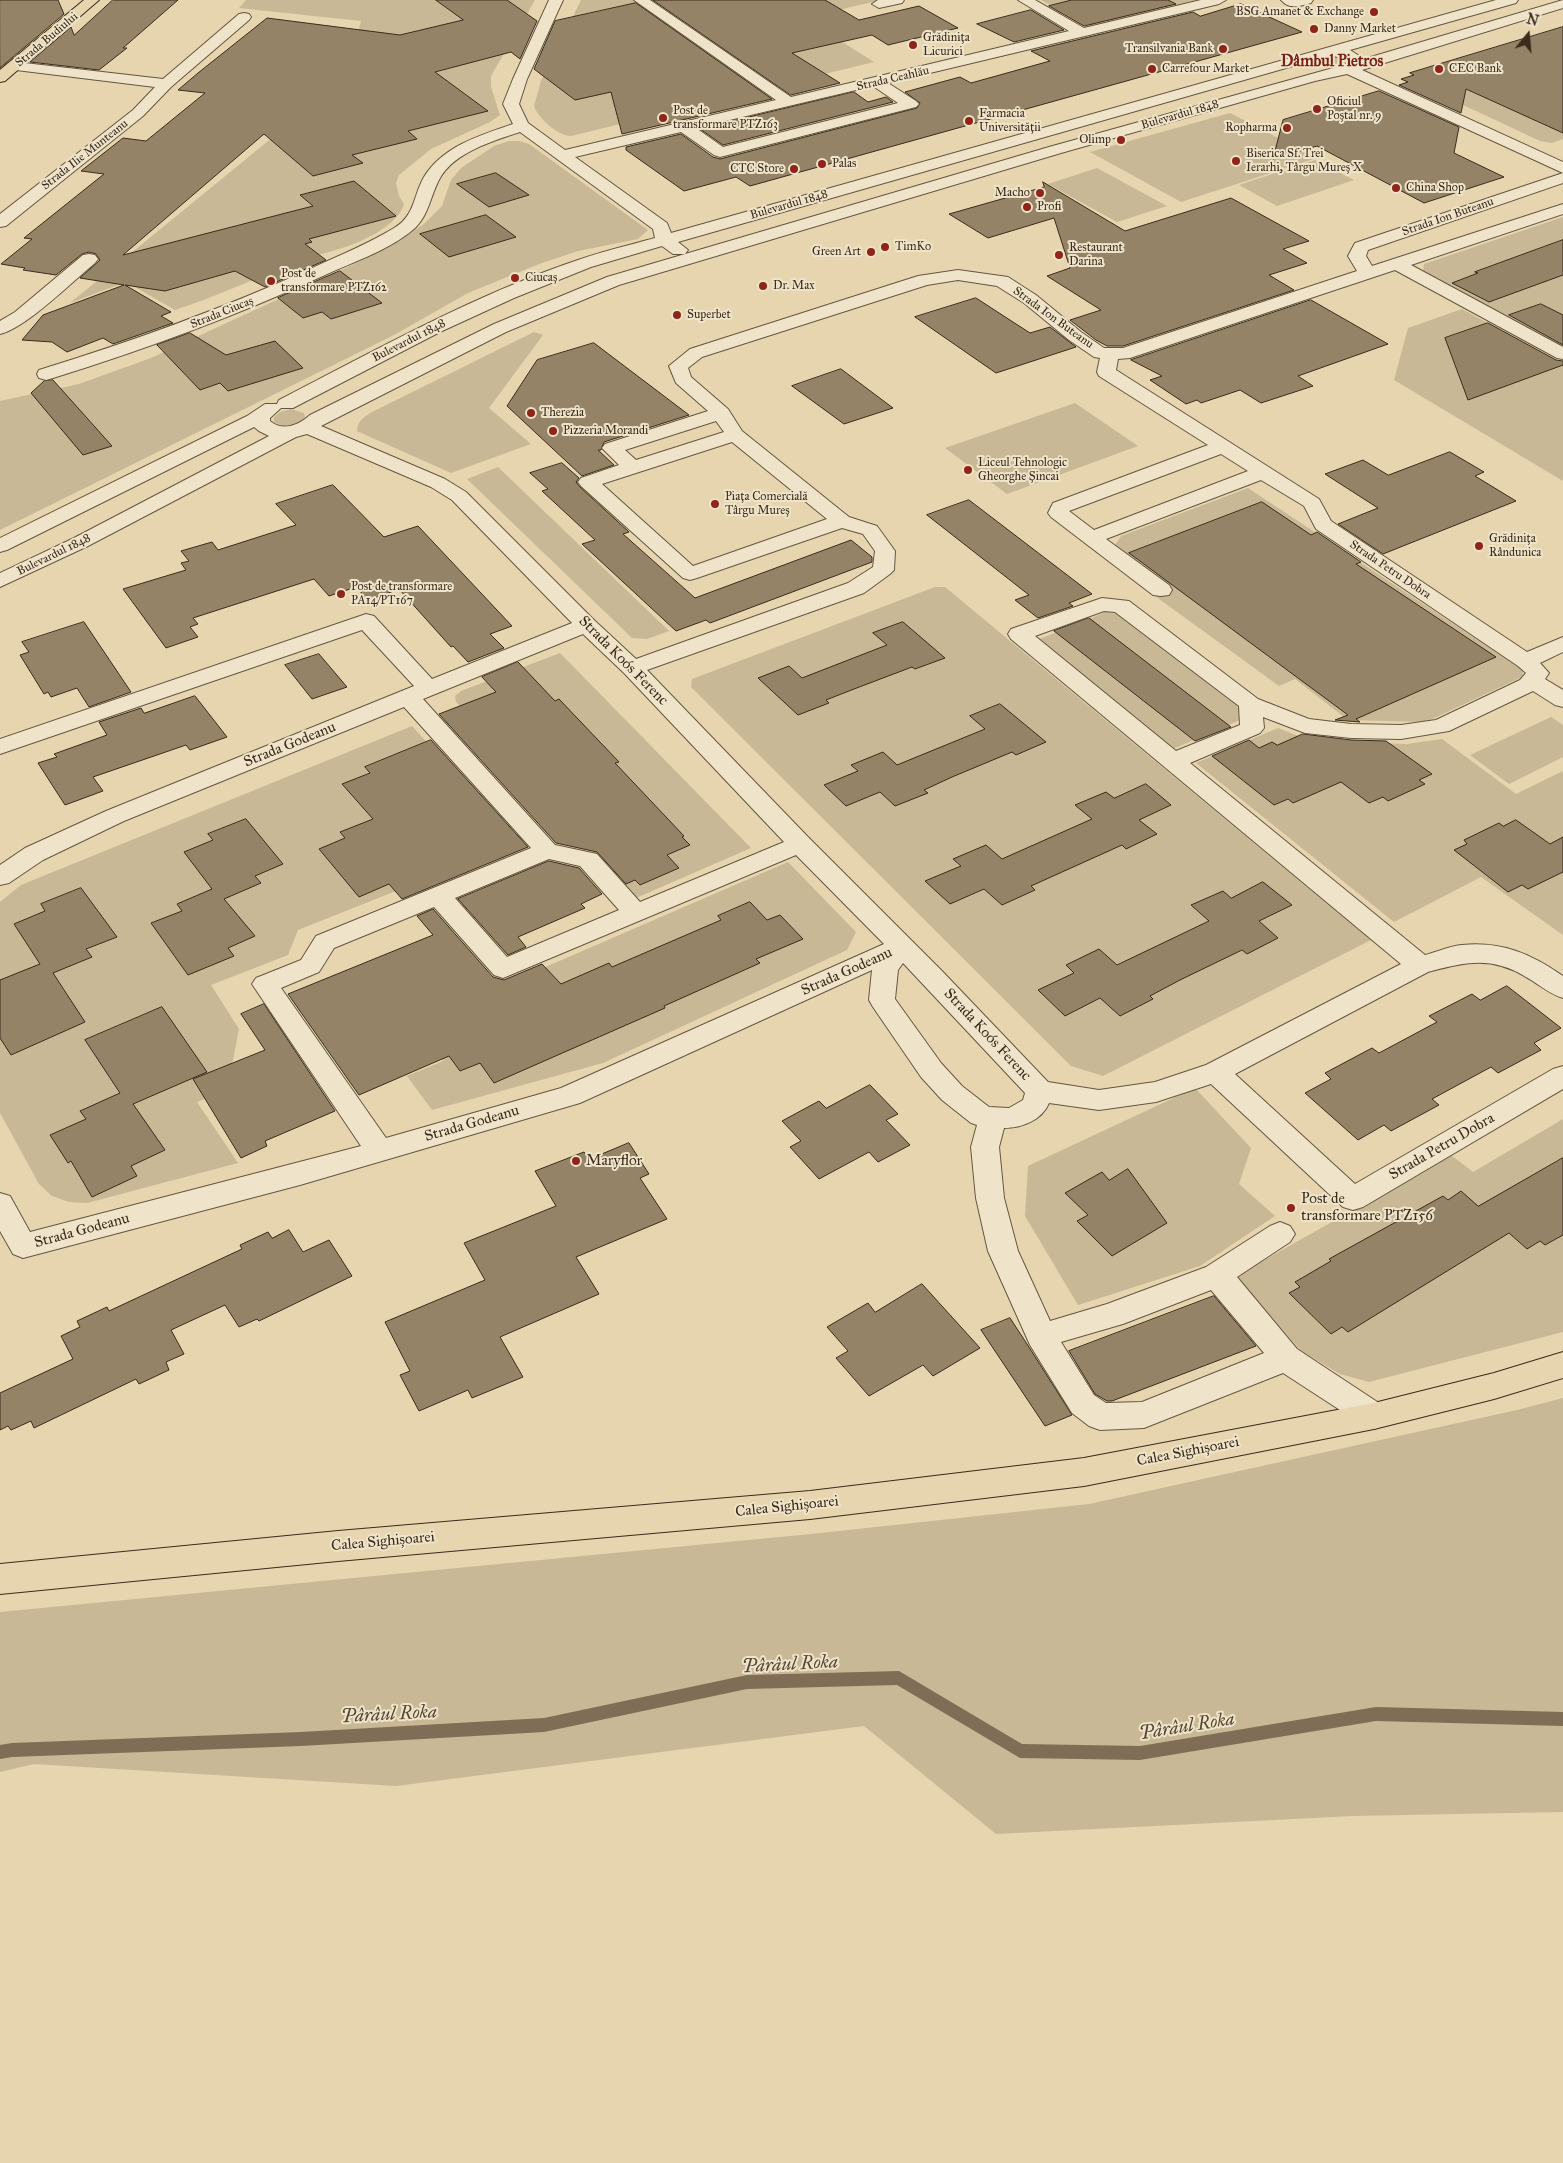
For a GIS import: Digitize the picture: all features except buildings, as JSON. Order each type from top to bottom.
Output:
[{"type":"main road","name":"Strada Budiului","points":[[0,78],[92,0]]},
{"type":"main road","name":"Calea Sighișoarei","points":[[0,1579],[338,1546],[810,1505],[1084,1472],[1374,1416],[1494,1386],[1563,1365]]},
{"type":"street","points":[[641,0],[790,103]]},
{"type":"street","points":[[879,4],[897,0]]},
{"type":"street","points":[[1025,0],[1083,33]]},
{"type":"street","name":"Strada Ceahlău","points":[[564,155],[1219,0]]},
{"type":"street","points":[[1288,0],[1295,3],[1306,0]]},
{"type":"street","name":"Bulevardul 1848","points":[[261,416],[270,408],[286,404],[466,311],[533,282],[585,263],[1511,0]]},
{"type":"street","points":[[554,1],[511,104],[522,126],[661,227],[664,240],[690,258]]},
{"type":"street","name":"Bulevardul 1848","points":[[0,581],[81,542],[502,326],[564,299],[613,281],[690,258],[1084,142],[1313,77],[1350,69],[1563,4]]},
{"type":"street","name":"Strada Ilie Munteanu","points":[[0,222],[138,113],[166,84],[244,17]]},
{"type":"street","points":[[1350,69],[1359,63],[1351,56],[1319,54],[1308,58],[1310,65],[1324,70],[1350,69],[1555,159],[1563,168]]},
{"type":"street","points":[[16,66],[166,84]]},
{"type":"street","points":[[684,127],[720,152],[911,104],[877,82]]},
{"type":"street","name":"Strada Ciucaș","points":[[46,374],[119,352],[177,331],[293,284],[372,247],[404,229],[418,216],[426,199],[432,178],[443,165],[478,142],[522,126]]},
{"type":"street","name":"Strada Ion Buteanu","points":[[1366,274],[1365,267],[1357,256],[1361,247],[1563,178]]},
{"type":"street","name":"Strada Ion Buteanu","points":[[717,410],[683,379],[678,366],[696,353],[924,280],[958,275],[1002,281],[1030,299],[1075,336],[1100,353],[1124,354],[1563,209]]},
{"type":"street","points":[[0,329],[21,316],[88,259]]},
{"type":"street","points":[[1397,264],[1563,354]]},
{"type":"street","name":"Strada Petru Dobra","points":[[1110,354],[1106,372],[1312,503],[1323,524],[1529,671],[1563,700]]},
{"type":"street","points":[[261,416],[260,422],[264,427],[271,430],[306,426],[318,414],[314,408],[307,405],[286,404]]},
{"type":"street","points":[[632,467],[612,448],[717,410],[734,435],[842,521],[870,530],[885,551],[883,570],[856,588],[632,668]]},
{"type":"street","points":[[0,546],[261,416]]},
{"type":"street","name":"Strada Koós Ferenc","points":[[306,426],[438,483],[459,496],[586,625],[632,668],[800,844],[902,946],[1040,1091],[1034,1106],[1014,1118],[981,1116],[952,1093],[931,1070],[882,1000],[885,968],[902,946]]},
{"type":"street","points":[[734,435],[588,482],[690,574],[842,521]]},
{"type":"street","points":[[1223,446],[1060,508],[1058,512],[1161,590],[1121,606],[1102,604],[1019,634],[1420,966]]},
{"type":"street","points":[[1091,538],[1263,472]]},
{"type":"street","points":[[1121,606],[1250,704],[1306,726],[1351,731],[1401,732],[1442,726],[1528,685],[1529,671],[1563,644]]},
{"type":"street","points":[[0,747],[366,621],[427,690],[548,851]]},
{"type":"street","name":"Strada Godeanu","points":[[0,877],[34,854],[116,816],[586,625]]},
{"type":"street","points":[[1173,761],[1252,728],[1250,704]]},
{"type":"street","points":[[439,896],[503,968],[800,844]]},
{"type":"street","points":[[380,1151],[265,984],[310,966],[325,942],[548,851],[588,860],[636,913]]},
{"type":"street","name":"Strada Godeanu","points":[[0,1204],[11,1248],[300,1174],[570,1096],[902,946]]},
{"type":"street","points":[[1040,1091],[1099,1100],[1156,1092],[1216,1072],[1420,966],[1462,954],[1505,955],[1536,970],[1563,989]]},
{"type":"street","name":"Strada Petru Dobra","points":[[1216,1072],[1353,1199],[1563,1076]]},
{"type":"street","points":[[993,1118],[985,1147],[990,1198],[1003,1251],[1041,1336],[1083,1404],[1100,1417],[1144,1415],[1286,1358]]},
{"type":"street","points":[[1041,1336],[1112,1315],[1217,1275],[1280,1234]]},
{"type":"street","points":[[1217,1275],[1286,1358],[1374,1416]]},
{"type":"shaded area","points":[[246,0],[535,0],[491,76],[491,87],[500,115],[490,122],[431,149],[399,175],[396,183],[399,196],[404,204],[394,220],[383,229],[357,242],[300,261],[175,310],[126,282],[70,303],[284,128],[343,91],[361,21],[239,8]]},
{"type":"shaded area","points":[[581,0],[881,0],[804,18],[874,62],[571,136],[560,133],[549,126],[534,106],[541,81]]},
{"type":"shaded area","points":[[1041,0],[1199,0],[1097,27],[1089,26]]},
{"type":"shaded area","points":[[1328,56],[1339,57],[1349,63],[1348,65],[1332,67],[1317,62],[1319,58]]},
{"type":"shaded area","points":[[1448,81],[1563,133],[1563,139],[1552,143],[1540,141],[1429,89]]},
{"type":"shaded area","points":[[1230,113],[1317,158],[1181,202],[1090,152]]},
{"type":"shaded area","points":[[509,141],[529,144],[648,230],[638,239],[578,251],[539,264],[468,293],[394,335],[0,530],[0,401],[79,384],[151,358],[365,259],[423,225],[442,206],[451,180],[461,168],[494,146]]},
{"type":"shaded area","points":[[1315,160],[1354,180],[1277,206],[1239,185]]},
{"type":"shaded area","points":[[1097,168],[1167,206],[1117,222],[1048,184]]},
{"type":"shaded area","points":[[1563,217],[1563,347],[1423,272],[1424,264]]},
{"type":"shaded area","points":[[1462,309],[1563,364],[1563,481],[1394,380],[1408,328]]},
{"type":"shaded area","points":[[534,332],[543,335],[489,408],[531,444],[451,473],[357,431],[360,422],[372,412]]},
{"type":"shaded area","points":[[1075,403],[1138,446],[1007,494],[945,448]]},
{"type":"shaded area","points":[[291,409],[304,413],[305,418],[298,423],[290,425],[274,422],[274,417],[280,412]]},
{"type":"shaded area","points":[[498,467],[669,631],[647,639],[632,638],[467,479]]},
{"type":"shaded area","points":[[1248,488],[1523,670],[1522,677],[1426,722],[1348,720],[1295,679],[1279,686],[1155,596],[1172,589],[1113,548],[1121,536]]},
{"type":"shaded area","points":[[935,587],[945,587],[1371,940],[1103,1076],[1071,1066],[691,687],[692,679]]},
{"type":"shaded area","points":[[1106,612],[1124,615],[1243,704],[1240,720],[1173,749],[1037,640]]},
{"type":"shaded area","points":[[560,653],[751,848],[636,898],[456,702],[455,696],[461,691]]},
{"type":"shaded area","points":[[1551,717],[1563,725],[1563,757],[1509,784],[1470,755]]},
{"type":"shaded area","points":[[412,726],[478,799],[461,865],[298,930],[288,955],[211,985],[239,1029],[227,1090],[197,1102],[238,1163],[87,1203],[69,1202],[52,1196],[39,1184],[0,1113],[0,902],[21,885]]},
{"type":"shaded area","points":[[1278,728],[1311,741],[1407,744],[1442,739],[1516,794],[1563,771],[1563,935],[1481,877],[1394,922],[1196,763]]},
{"type":"shaded area","points":[[788,862],[856,932],[847,950],[603,1063],[432,1110],[407,1076],[443,1061],[416,1023]]},
{"type":"shaded area","points":[[1195,1088],[1251,1148],[1239,1184],[1275,1216],[1200,1266],[1078,1305],[1025,1216],[1028,1166]]},
{"type":"shaded area","points":[[1563,1119],[1563,1332],[1369,1382],[1340,1374],[1301,1351],[1236,1276],[1451,1155],[1473,1172]]},
{"type":"shaded area","points":[[1563,1398],[1563,1812],[1353,1816],[996,1834],[864,1726],[396,1786],[34,1764],[0,1772],[0,1612],[811,1534],[1089,1504],[1517,1410]]},
{"type":"waterway","name":"Pârâul Roka","points":[[0,1752],[301,1739],[544,1725],[747,1682],[899,1678],[1020,1751],[1140,1753],[1376,1714],[1563,1719]]},
{"type":"place","name":"BSG Amanet & Exchange","points":[[1374,12]]},
{"type":"place","name":"Danny Market","points":[[1314,29]]},
{"type":"place","name":"Grădinița Licurici","points":[[913,45]]},
{"type":"place","name":"Transilvania Bank","points":[[1223,49]]},
{"type":"place","name":"Carrefour Market","points":[[1152,69]]},
{"type":"place","name":"CEC Bank","points":[[1439,69]]},
{"type":"place","name":"Oficiul Poștal nr. 9","points":[[1317,109]]},
{"type":"place","name":"Post de transformare PTZ163","points":[[663,118]]},
{"type":"place","name":"Farmacia Universității","points":[[969,121]]},
{"type":"place","name":"Ropharma","points":[[1287,128]]},
{"type":"place","name":"Olimp","points":[[1121,140]]},
{"type":"place","name":"Biserica Sf. Trei Ierarhi, Târgu Mureș X","points":[[1236,161]]},
{"type":"place","name":"Palas","points":[[822,164]]},
{"type":"place","name":"CTC Store","points":[[794,169]]},
{"type":"place","name":"China Shop","points":[[1396,188]]},
{"type":"place","name":"Macho","points":[[1040,193]]},
{"type":"place","name":"Profi","points":[[1027,207]]},
{"type":"place","name":"TimKo","points":[[885,247]]},
{"type":"place","name":"Green Art","points":[[871,252]]},
{"type":"place","name":"Restaurant Darina","points":[[1059,255]]},
{"type":"place","name":"Ciucaș","points":[[515,278]]},
{"type":"place","name":"Post de transformare PTZ162","points":[[271,281]]},
{"type":"place","name":"Dr. Max","points":[[763,286]]},
{"type":"place","name":"Superbet","points":[[677,315]]},
{"type":"place","name":"Therezia","points":[[531,413]]},
{"type":"place","name":"Pizzeria Morandi","points":[[553,431]]},
{"type":"place","name":"Liceul Tehnologic Gheorghe Șincai","points":[[968,470]]},
{"type":"place","name":"Piața Comercială Târgu Mureș","points":[[715,504]]},
{"type":"place","name":"Grădinița Rândunica","points":[[1479,546]]},
{"type":"place","name":"Post de transformare PA14/PT167","points":[[341,594]]},
{"type":"place","name":"Maryflor","points":[[576,1161]]},
{"type":"place","name":"Post de transformare PTZ156","points":[[1291,1208]]},
{"type":"district","name":"Dâmbul Pietros","points":[[1332,62]]}]
